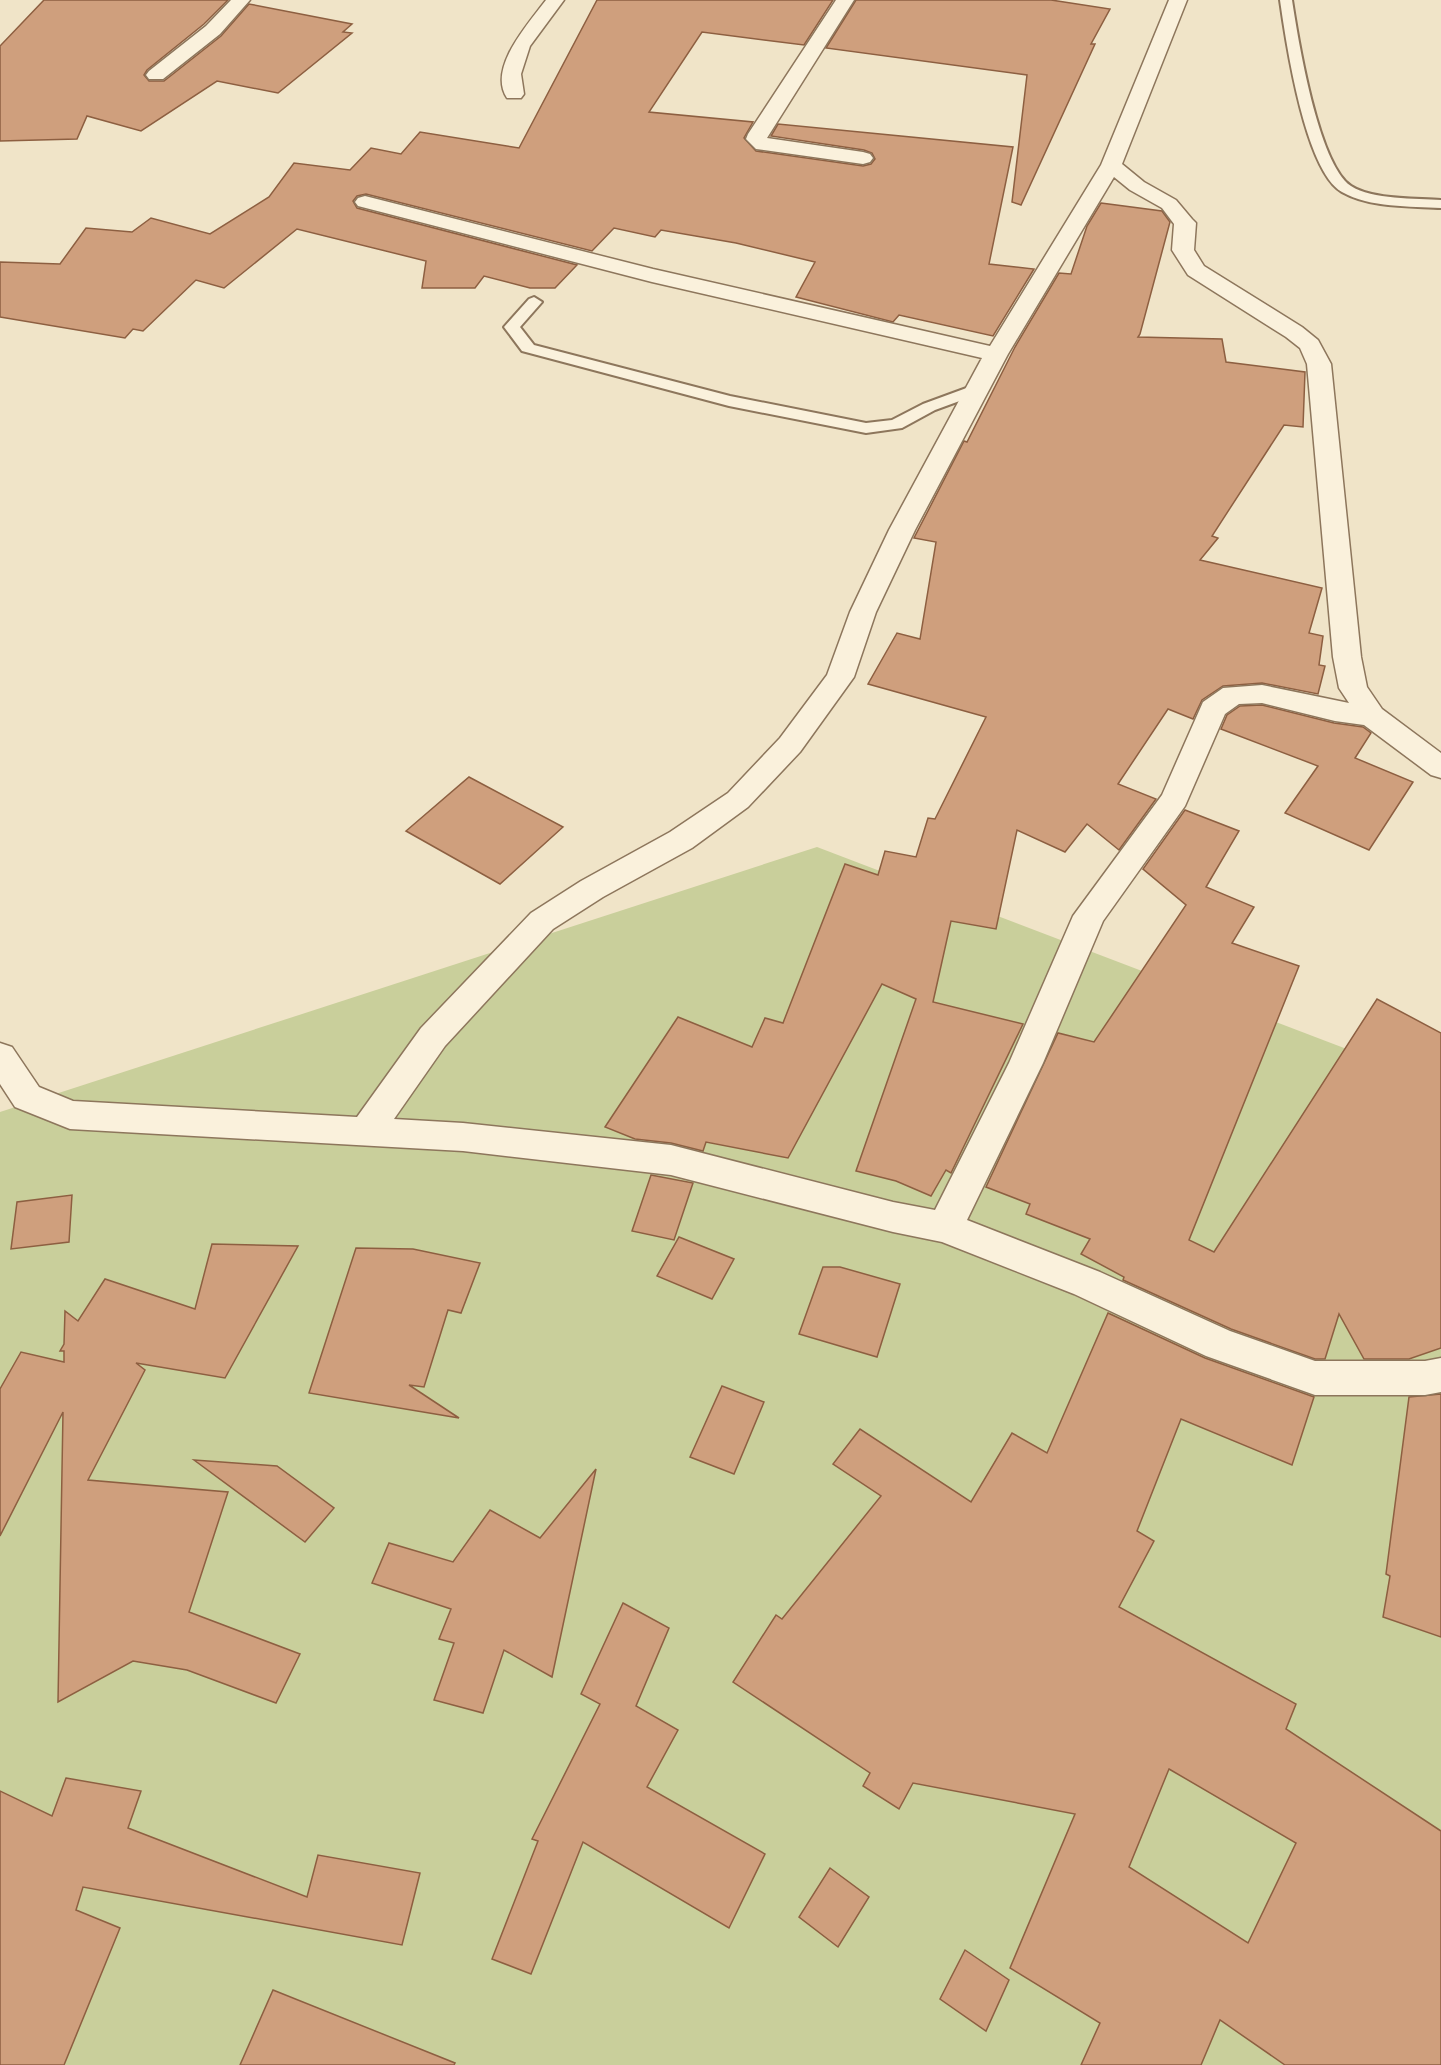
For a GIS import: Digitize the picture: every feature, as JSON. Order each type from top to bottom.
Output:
[{"type":"street","points":[[156,75],[213,30],[241,0]]},
{"type":"street","points":[[514,94],[511,74],[521,46],[555,0]]},
{"type":"street","points":[[845,0],[756,139],[763,145],[863,158]]},
{"type":"street","points":[[366,1132],[433,1037],[542,921],[681,840],[738,800],[790,745],[840,677],[864,612],[902,530],[996,354],[1111,165],[1178,0]]},
{"type":"street","points":[[1111,165],[1137,186],[1169,204],[1185,222],[1183,250],[1196,270],[1268,314],[1310,345],[1319,364],[1347,657],[1353,688],[1372,716],[1441,768]]},
{"type":"street","points":[[365,202],[652,275],[996,354]]},
{"type":"street","points":[[945,1227],[1026,1063],[1089,916],[1175,799],[1213,709],[1233,695],[1262,694],[1335,711],[1372,716]]},
{"type":"street","points":[[0,1056],[27,1097],[70,1115],[463,1137],[671,1160],[893,1217],[945,1227],[1087,1283],[1219,1344],[1315,1378],[1425,1378],[1441,1375]]},
{"type":"lane","points":[[1286,0],[1307,106],[1331,176],[1344,189],[1368,196],[1441,204]]},
{"type":"lane","points":[[534,302],[512,327],[528,348],[729,401],[866,428],[896,425],[929,407],[978,388]]},
{"type":"green space","points":[[817,847],[1441,1085],[1441,2065],[0,2065],[0,1112]]},
{"type":"building","points":[[44,0],[228,0],[204,24],[147,70],[144,75],[149,81],[164,81],[221,36],[249,4],[352,24],[343,32],[352,33],[278,93],[217,81],[141,131],[87,116],[77,139],[0,141],[0,46]]},
{"type":"building","points":[[597,0],[833,0],[804,45],[702,32],[649,112],[753,122],[744,138],[756,151],[863,166],[871,164],[875,159],[872,153],[864,150],[771,136],[778,124],[1013,147],[989,264],[1034,269],[993,336],[899,315],[893,322],[796,297],[815,262],[736,243],[661,230],[655,237],[614,228],[592,251],[366,194],[357,196],[353,201],[357,208],[577,265],[555,288],[530,288],[484,276],[475,288],[422,288],[426,261],[297,229],[224,288],[196,280],[143,331],[133,329],[125,338],[0,317],[0,262],[60,264],[86,228],[132,232],[151,218],[210,234],[269,197],[294,163],[350,170],[371,148],[401,154],[420,132],[519,148]]},
{"type":"building","points":[[856,0],[1051,0],[1110,9],[1091,44],[1095,44],[1021,205],[1012,202],[1027,75],[826,48]]},
{"type":"building","points":[[1101,203],[1162,211],[1170,222],[1138,337],[1222,339],[1226,362],[1305,372],[1303,427],[1284,425],[1212,536],[1218,538],[1200,560],[1322,588],[1309,633],[1323,636],[1319,665],[1325,666],[1318,694],[1262,683],[1223,686],[1202,700],[1193,719],[1168,709],[1118,784],[1156,799],[1119,850],[1087,824],[1065,852],[1017,830],[996,929],[951,921],[933,1002],[1023,1024],[951,1173],[946,1170],[931,1196],[896,1181],[856,1171],[916,999],[882,984],[788,1158],[706,1142],[703,1151],[671,1143],[635,1139],[605,1127],[678,1017],[752,1047],[765,1018],[783,1023],[845,864],[878,875],[885,851],[916,857],[928,818],[935,819],[986,717],[868,684],[897,633],[920,639],[936,542],[914,538],[964,441],[967,442],[1015,347],[1059,273],[1071,274],[1087,226]]},
{"type":"building","points":[[1262,705],[1334,723],[1363,727],[1371,733],[1355,758],[1413,782],[1369,850],[1285,813],[1318,766],[1221,729],[1227,715],[1240,706]]},
{"type":"building","points":[[469,777],[563,827],[500,884],[406,831]]},
{"type":"building","points":[[1185,810],[1239,831],[1206,887],[1254,907],[1232,943],[1299,966],[1189,1240],[1214,1252],[1377,999],[1441,1033],[1441,1348],[1409,1359],[1364,1359],[1339,1314],[1325,1359],[1315,1359],[1231,1329],[1123,1280],[1124,1277],[1081,1254],[1090,1239],[1026,1214],[1030,1204],[986,1187],[1058,1033],[1094,1042],[1186,905],[1143,869]]},
{"type":"building","points":[[651,1175],[693,1183],[674,1240],[632,1231]]},
{"type":"building","points":[[72,1195],[69,1242],[11,1249],[17,1202]]},
{"type":"building","points":[[679,1237],[734,1259],[712,1299],[657,1276]]},
{"type":"building","points":[[212,1244],[298,1246],[225,1378],[136,1363],[145,1370],[88,1480],[228,1492],[189,1612],[300,1654],[276,1703],[187,1670],[133,1661],[58,1702],[63,1412],[0,1536],[0,1389],[21,1352],[64,1362],[64,1351],[60,1351],[64,1344],[65,1311],[78,1321],[105,1279],[195,1309]]},
{"type":"building","points":[[356,1248],[413,1249],[480,1263],[461,1313],[448,1310],[424,1387],[409,1385],[459,1418],[309,1393]]},
{"type":"building","points":[[823,1267],[840,1267],[900,1284],[877,1357],[799,1334]]},
{"type":"building","points":[[1108,1313],[1205,1358],[1314,1397],[1292,1465],[1181,1419],[1137,1531],[1154,1541],[1119,1607],[1296,1704],[1286,1729],[1441,1831],[1441,2065],[1285,2065],[1220,2020],[1201,2065],[1081,2065],[1100,2023],[1010,1968],[1075,1814],[913,1783],[899,1809],[863,1786],[870,1773],[733,1682],[776,1615],[782,1619],[881,1496],[833,1464],[860,1429],[971,1502],[1012,1433],[1047,1453]],"holes":[[[1169,1769],[1296,1843],[1248,1943],[1129,1867]]]},
{"type":"building","points":[[722,1386],[764,1402],[734,1474],[690,1457]]},
{"type":"building","points":[[1441,1394],[1441,1637],[1383,1617],[1390,1576],[1386,1574],[1409,1397]]},
{"type":"building","points":[[194,1460],[277,1466],[334,1508],[305,1542]]},
{"type":"building","points":[[596,1469],[552,1677],[504,1650],[483,1713],[434,1700],[454,1643],[439,1639],[451,1609],[372,1583],[389,1543],[453,1562],[490,1510],[540,1538]]},
{"type":"building","points":[[623,1603],[669,1628],[636,1706],[678,1730],[647,1787],[765,1854],[729,1928],[583,1842],[531,1974],[492,1959],[538,1841],[532,1839],[600,1704],[581,1694]]},
{"type":"building","points":[[66,1778],[141,1791],[128,1828],[307,1897],[318,1855],[420,1873],[402,1945],[83,1887],[76,1910],[120,1928],[64,2065],[0,2065],[0,1791],[52,1816]]},
{"type":"building","points":[[830,1868],[869,1897],[838,1947],[799,1917]]},
{"type":"building","points":[[965,1950],[1009,1980],[986,2031],[940,1999]]},
{"type":"building","points":[[273,1990],[455,2063],[454,2065],[240,2065]]}]
